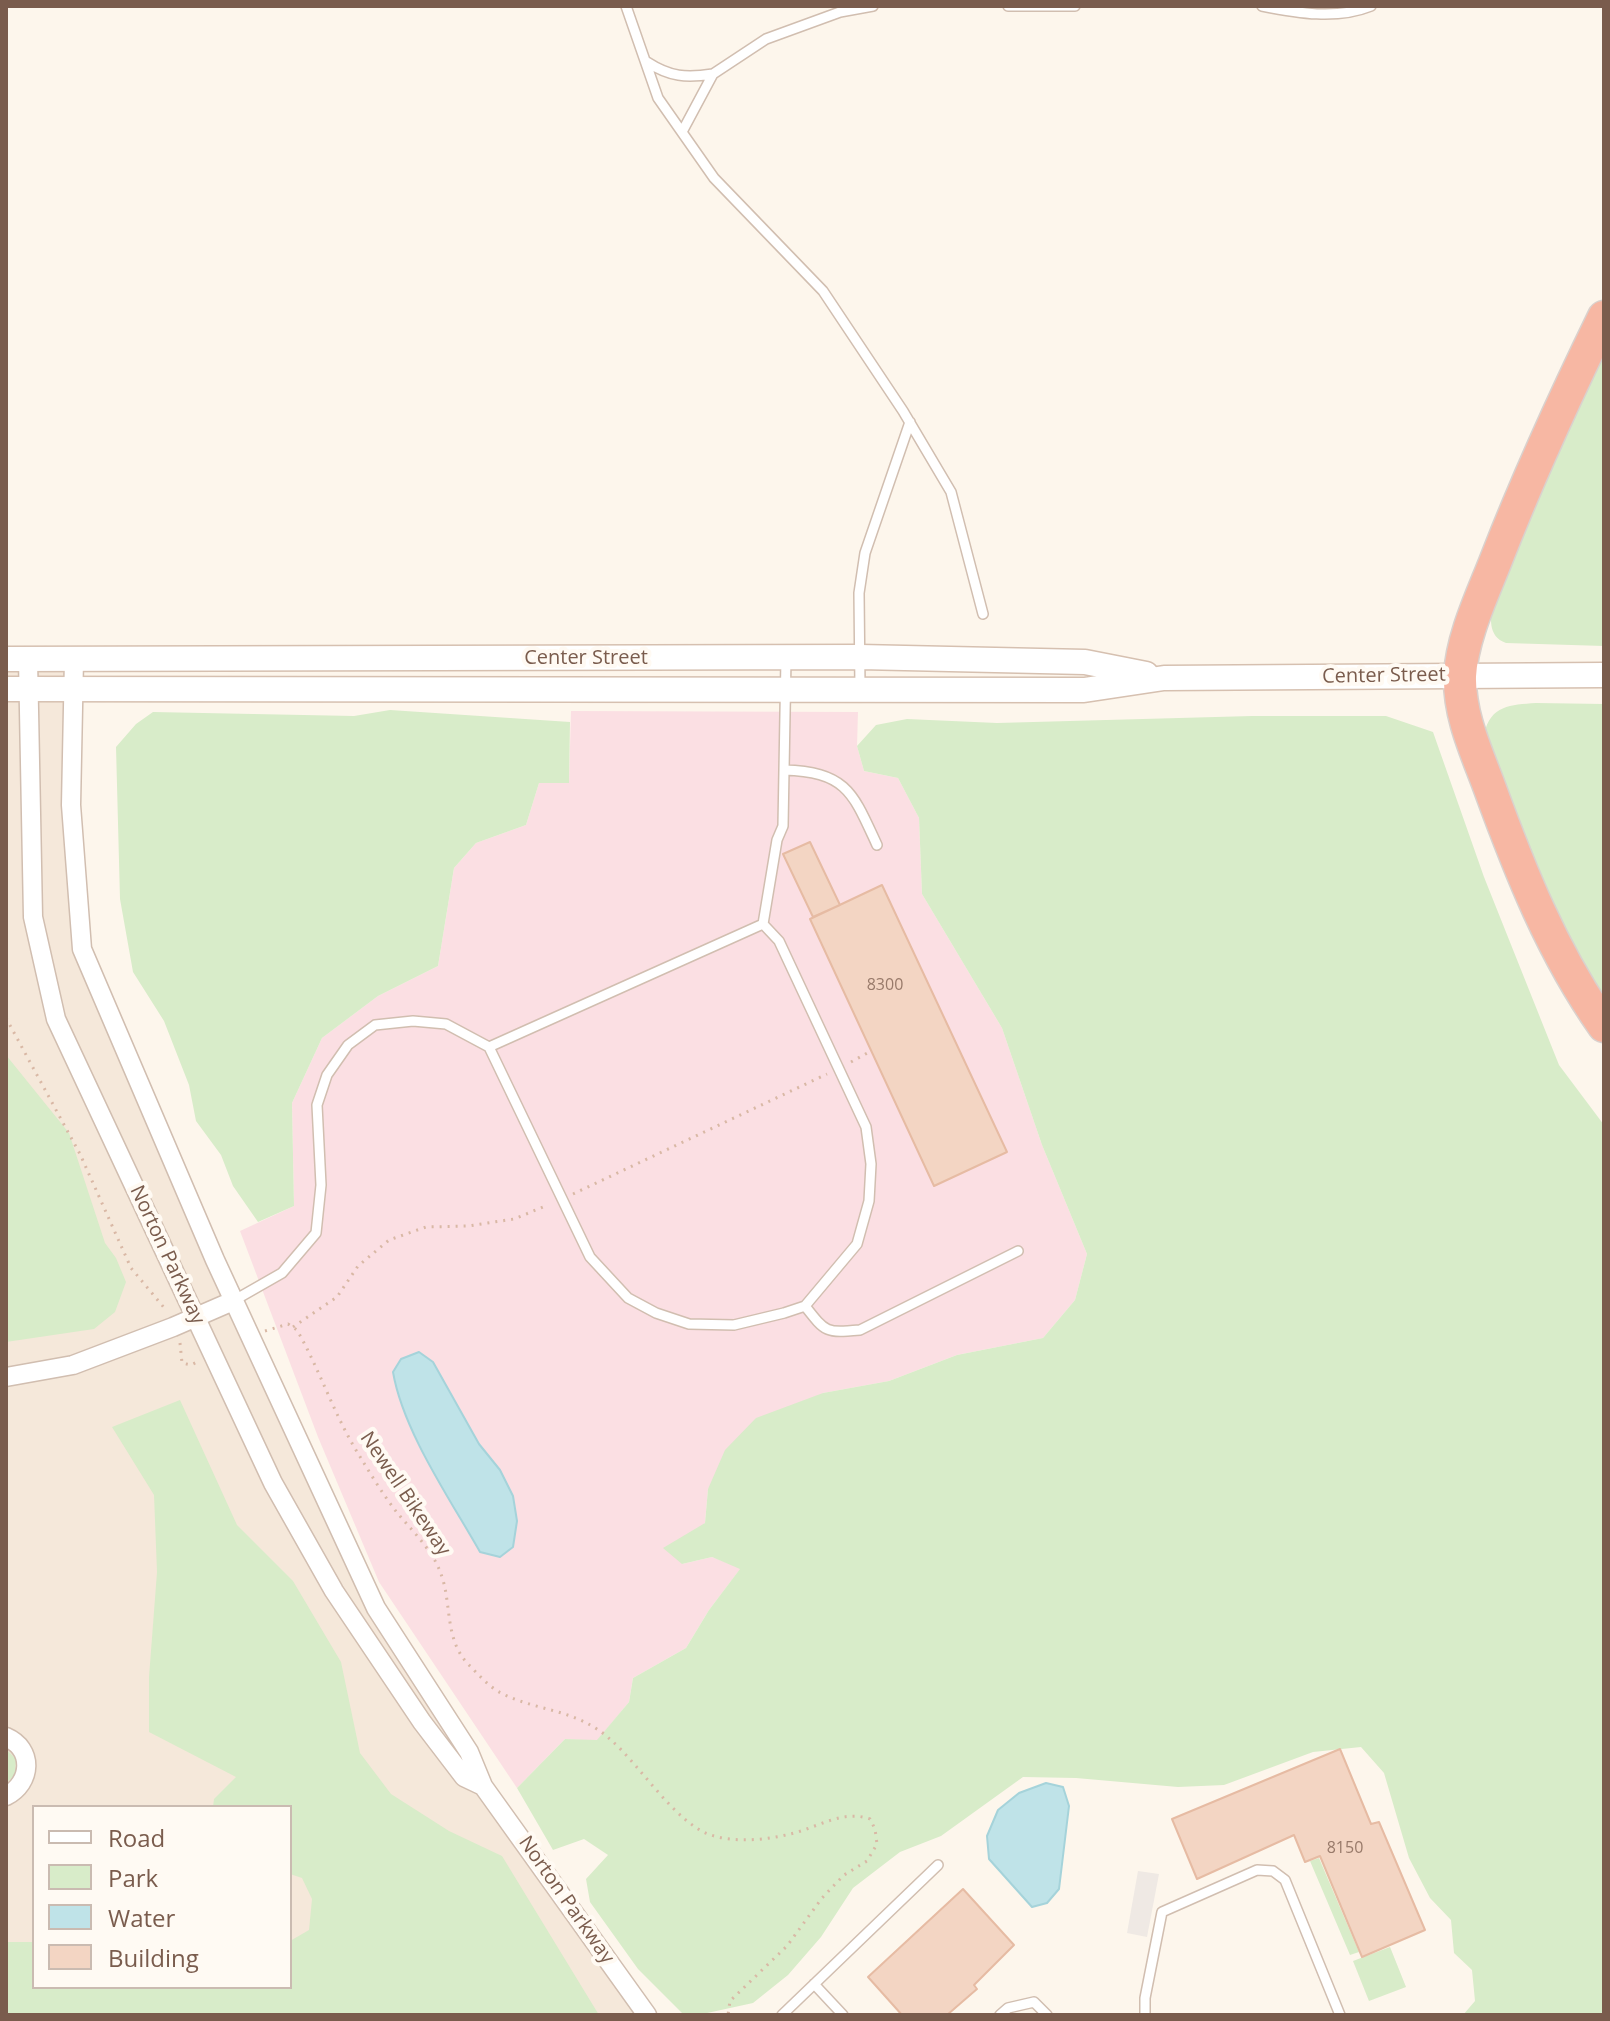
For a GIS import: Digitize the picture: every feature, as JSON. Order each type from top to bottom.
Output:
[{"type":"highway","points":[[1604,317],[1508,529],[1470,632],[1460,675],[1463,716],[1520,869],[1548,934],[1604,1026]]},
{"type":"main road","name":"Center Street","points":[[17,659],[860,657],[1085,662],[1164,678]]},
{"type":"main road","name":"Center Street","points":[[17,689],[1084,690],[1164,678],[1604,675]]},
{"type":"street","name":"Norton Parkway","points":[[17,659],[33,917],[56,1019],[273,1483],[334,1591],[439,1744],[464,1777],[483,1786]]},
{"type":"street","name":"Norton Parkway","points":[[74,659],[71,805],[82,949],[233,1301],[376,1608],[469,1752],[483,1786],[646,2014]]},
{"type":"street","points":[[6,1377],[73,1365],[233,1301]]},
{"type":"street","points":[[6,1737],[19,1745],[27,1764],[22,1784],[6,1796]]},
{"type":"lane","points":[[626,6],[658,98],[714,178],[823,291],[910,422],[951,492],[983,614]]},
{"type":"lane","points":[[647,62],[673,76],[713,74],[766,39],[840,12],[873,6]]},
{"type":"lane","points":[[1008,6],[1075,6]]},
{"type":"lane","points":[[1262,6],[1309,15],[1360,11],[1371,6]]},
{"type":"lane","points":[[682,132],[713,74]]},
{"type":"lane","points":[[860,688],[859,593],[865,553],[910,422]]},
{"type":"lane","points":[[763,924],[777,840],[783,826],[786,658]]},
{"type":"lane","points":[[784,770],[811,771],[847,789],[877,845]]},
{"type":"lane","points":[[233,1301],[282,1273],[316,1233],[321,1185],[317,1105],[327,1075],[348,1045],[375,1025],[413,1021],[446,1024],[489,1047],[590,1257],[628,1298],[656,1313],[689,1324],[734,1325],[805,1306],[857,1244],[869,1201],[871,1164],[866,1127],[779,941],[763,924]]},
{"type":"lane","points":[[489,1047],[763,924]]},
{"type":"lane","points":[[805,1306],[822,1328],[836,1332],[860,1330],[1018,1251]]},
{"type":"lane","points":[[782,2015],[938,1865]]},
{"type":"lane","points":[[1145,2015],[1145,1998],[1162,1912],[1257,1870],[1273,1871],[1285,1880],[1340,2015]]},
{"type":"lane","points":[[814,1984],[843,2015]]},
{"type":"lane","points":[[1000,2015],[1008,2008],[1034,2002],[1047,2015]]},
{"type":"path","points":[[6,1018],[80,1154],[131,1268],[164,1307],[182,1348],[182,1363],[191,1365],[213,1355]]},
{"type":"path","points":[[250,1337],[288,1324],[293,1327],[337,1297],[358,1266],[389,1240],[426,1227],[468,1226],[514,1219],[562,1200],[871,1051]]},
{"type":"path","name":"Newell Bikeway","points":[[293,1327],[308,1349],[357,1452],[442,1575],[446,1607],[457,1648],[484,1680],[500,1693],[561,1711],[609,1738],[687,1820],[711,1835],[759,1838],[788,1835],[857,1814],[870,1819],[877,1844],[867,1861],[844,1875],[822,1898],[787,1946],[730,2001],[728,2015]]},
{"type":"shaded area","points":[[6,659],[74,659],[82,949],[376,1608],[647,2015],[6,2015]]},
{"type":"shaded area","points":[[571,711],[858,712],[857,746],[864,771],[898,778],[919,818],[922,894],[1002,1028],[1042,1145],[1087,1254],[1075,1300],[1043,1338],[957,1355],[889,1381],[823,1393],[708,1489],[705,1523],[682,1564],[712,1557],[741,1568],[709,1610],[686,1648],[633,1678],[629,1702],[597,1741],[565,1739],[517,1788],[379,1582],[318,1437],[240,1231],[294,1206],[292,1103],[322,1038],[378,996],[438,966],[454,868],[476,843],[526,825],[539,783],[569,783]]},
{"type":"shaded area","points":[[1138,1871],[1159,1874],[1147,1937],[1127,1933]]},
{"type":"green space","points":[[1604,342],[1604,646],[1506,643],[1493,631],[1492,601]]},
{"type":"green space","points":[[1536,703],[1604,704],[1604,1005],[1571,956],[1484,734],[1491,717],[1503,708]]},
{"type":"green space","points":[[390,710],[570,722],[569,783],[539,783],[526,825],[476,843],[454,868],[438,966],[378,996],[322,1038],[292,1103],[294,1206],[258,1222],[233,1186],[221,1155],[196,1121],[189,1085],[164,1021],[133,972],[120,899],[116,747],[136,724],[153,712],[354,716]]},
{"type":"green space","points":[[1252,716],[1386,716],[1433,732],[1484,877],[1559,1065],[1604,1125],[1604,2015],[1463,2015],[1475,2001],[1472,1970],[1454,1953],[1451,1920],[1430,1898],[1409,1858],[1384,1773],[1361,1747],[1313,1752],[1224,1785],[1178,1787],[1076,1778],[1023,1777],[941,1836],[900,1852],[853,1888],[821,1937],[788,1975],[753,2003],[684,2015],[638,1969],[590,1902],[586,1879],[608,1855],[584,1839],[553,1850],[517,1788],[565,1739],[597,1740],[629,1702],[633,1678],[686,1648],[709,1610],[740,1569],[712,1557],[682,1564],[663,1548],[705,1523],[708,1489],[725,1450],[756,1418],[823,1393],[889,1381],[957,1355],[1043,1338],[1075,1300],[1087,1254],[1042,1145],[1002,1028],[922,894],[919,818],[898,778],[864,771],[857,746],[876,725],[907,719],[997,723]]},
{"type":"green space","points":[[6,1055],[69,1133],[105,1243],[116,1258],[126,1282],[115,1312],[94,1329],[6,1342]]},
{"type":"green space","points":[[180,1400],[237,1525],[293,1581],[341,1662],[360,1753],[391,1794],[449,1831],[502,1856],[599,2015],[6,2015],[6,1942],[32,1942],[32,1989],[292,1989],[292,1940],[309,1930],[312,1899],[302,1878],[292,1875],[292,1805],[213,1805],[214,1799],[236,1777],[149,1732],[149,1677],[157,1572],[154,1495],[112,1427]]},
{"type":"green space","points":[[6,1749],[16,1759],[15,1775],[6,1783]]},
{"type":"green space","points":[[1319,1858],[1359,1952],[1350,1955],[1310,1861]]},
{"type":"green space","points":[[1390,1947],[1406,1987],[1369,2001],[1353,1961]]},
{"type":"water","points":[[419,1352],[433,1362],[479,1444],[500,1470],[513,1496],[517,1521],[513,1547],[500,1557],[480,1552],[429,1464],[407,1418],[393,1372],[401,1359]]},
{"type":"water","points":[[1046,1783],[1063,1787],[1069,1806],[1059,1889],[1047,1903],[1032,1907],[989,1859],[987,1836],[998,1810],[1019,1793]]},
{"type":"building","points":[[810,842],[840,905],[813,917],[783,854]]},
{"type":"building","points":[[882,885],[1007,1152],[934,1186],[810,919]]},
{"type":"building","points":[[1340,1749],[1371,1824],[1379,1822],[1425,1930],[1362,1957],[1320,1856],[1305,1862],[1294,1835],[1197,1879],[1172,1819]]},
{"type":"building","points":[[963,1889],[1014,1945],[974,1985],[977,1989],[947,2015],[902,2015],[868,1977]]}]
